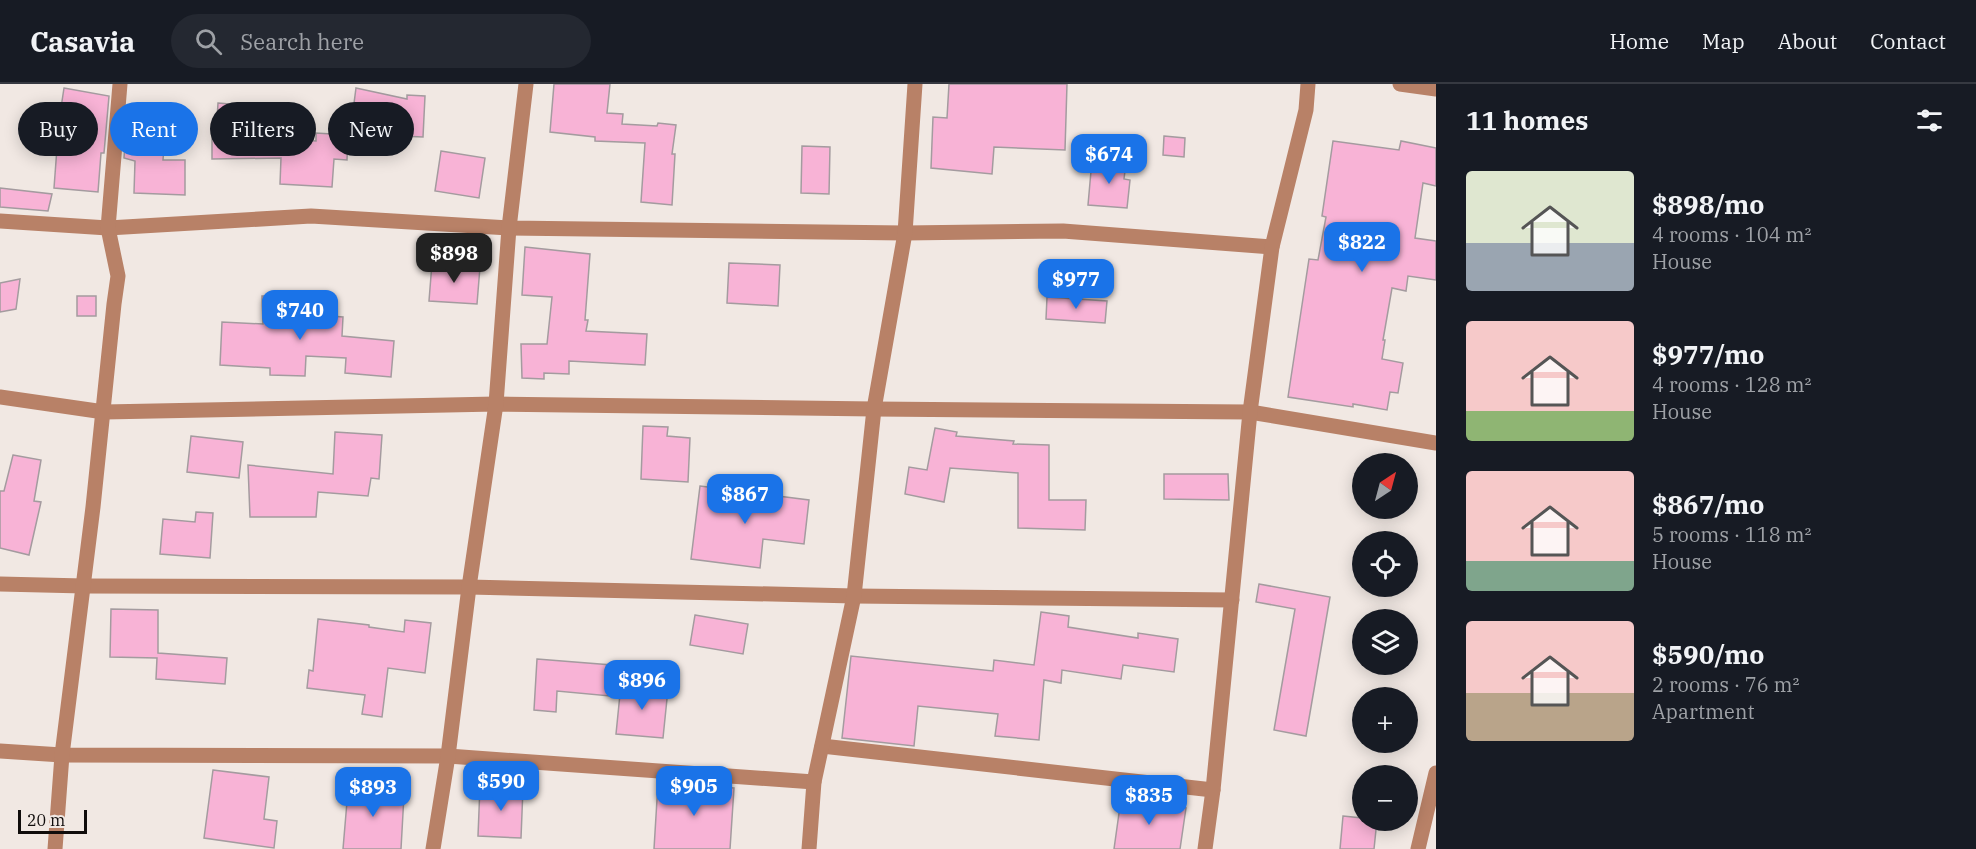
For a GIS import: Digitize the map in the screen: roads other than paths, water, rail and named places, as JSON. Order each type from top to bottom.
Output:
[{"type":"street","points":[[55,849],[62,755],[84,586],[118,276],[108,228],[120,84]]},
{"type":"street","points":[[433,849],[448,756],[496,404],[509,228],[526,84]]},
{"type":"street","points":[[809,849],[814,782],[854,596],[874,409],[905,233],[915,84]]},
{"type":"street","points":[[1205,849],[1213,790],[1250,412],[1272,247],[1306,110],[1308,84]]},
{"type":"street","points":[[1400,84],[1436,89]]},
{"type":"street","points":[[0,221],[108,228],[310,216],[509,228],[905,233],[1063,231],[1272,247]]},
{"type":"street","points":[[0,397],[104,411],[496,404],[1250,412],[1436,443]]},
{"type":"street","points":[[0,584],[470,588],[854,596],[1232,600]]},
{"type":"street","points":[[822,746],[1213,790]]},
{"type":"street","points":[[0,751],[62,755],[448,756],[814,782]]},
{"type":"street","points":[[1418,849],[1436,773]]}]
